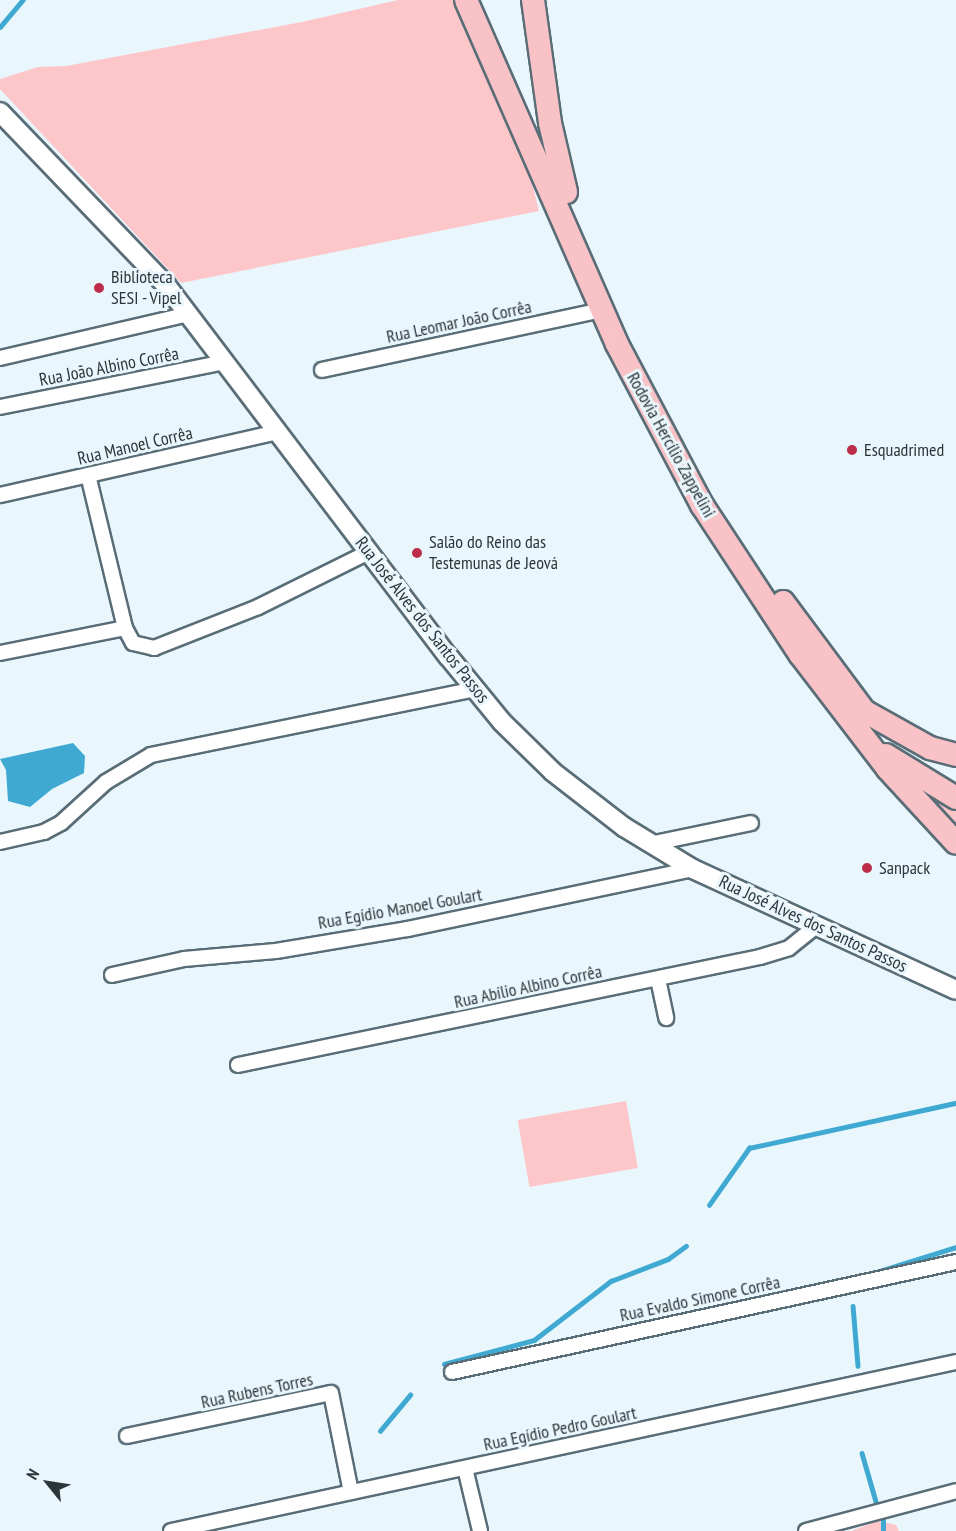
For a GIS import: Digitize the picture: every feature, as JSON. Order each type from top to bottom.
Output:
[{"type":"main road","name":"Rodovia Hercílio Zappelini","points":[[466,0],[638,388],[702,505],[788,637],[861,721],[956,843]]},
{"type":"main road","name":"Rodovia Hercílio Zappelini","points":[[533,0],[559,171],[624,330],[653,390],[734,529],[861,721],[930,748],[956,755]]},
{"type":"main road","points":[[861,721],[956,782]]},
{"type":"main road","points":[[861,721],[902,766],[956,798]]},
{"type":"street","name":"Rua José Alves dos Santos Passos","points":[[0,112],[189,314],[474,689],[553,772],[650,844],[693,869],[956,990]]},
{"type":"street","name":"Rua Leomar João Corrêa","points":[[322,370],[603,310]]},
{"type":"street","points":[[0,358],[189,314]]},
{"type":"street","name":"Rua João Albino Corrêa","points":[[0,407],[226,362]]},
{"type":"street","name":"Rua Manoel Corrêa","points":[[0,495],[278,432]]},
{"type":"street","points":[[88,475],[125,628],[133,643],[154,648],[258,607],[369,552]]},
{"type":"street","points":[[0,653],[125,628]]},
{"type":"street","points":[[0,842],[44,832],[61,823],[106,782],[152,755],[474,689]]},
{"type":"street","points":[[650,844],[751,823]]},
{"type":"street","name":"Rua Egídio Manoel Goulart","points":[[112,975],[184,959],[276,951],[408,929],[693,869]]},
{"type":"street","name":"Rua Abílio Albino Corrêa","points":[[238,1065],[776,953],[801,940],[817,925]]},
{"type":"street","points":[[658,979],[666,1018]]},
{"type":"street","name":"Rua Evaldo Simone Corrêa","points":[[452,1372],[956,1262]]},
{"type":"street","name":"Rua Egídio Pedro Goulart","points":[[171,1531],[956,1362]]},
{"type":"street","name":"Rua Rubens Torres","points":[[127,1436],[331,1393],[351,1492]]},
{"type":"street","points":[[465,1468],[480,1531]]},
{"type":"street","points":[[806,1531],[956,1491]]},
{"type":"shaded area","points":[[398,0],[453,0],[527,163],[539,211],[181,283],[0,89],[0,79],[38,67],[66,66],[302,22]]},
{"type":"shaded area","points":[[908,778],[956,805],[956,827]]},
{"type":"shaded area","points":[[626,1101],[638,1168],[529,1187],[518,1120]]},
{"type":"shaded area","points":[[878,1521],[896,1525],[899,1531],[851,1531]]},
{"type":"water","points":[[73,743],[85,756],[84,773],[52,789],[30,807],[8,801],[6,770],[0,759]]},
{"type":"waterway","points":[[0,27],[23,0]]},
{"type":"waterway","points":[[709,1205],[749,1148],[956,1103]]},
{"type":"waterway","points":[[444,1364],[534,1340],[611,1281],[668,1259],[686,1246]]},
{"type":"waterway","points":[[870,1274],[956,1247]]},
{"type":"waterway","points":[[853,1306],[858,1366]]},
{"type":"waterway","points":[[380,1431],[410,1395]]},
{"type":"waterway","points":[[862,1453],[877,1505]]},
{"type":"waterway","points":[[883,1521],[883,1531]]},
{"type":"place","name":"Biblioteca SESI - Vipel","points":[[99,288]]},
{"type":"place","name":"Esquadrimed","points":[[852,450]]},
{"type":"place","name":"Salão do Reino das Testemunas de Jeová","points":[[417,553]]},
{"type":"place","name":"Sanpack","points":[[867,868]]}]
